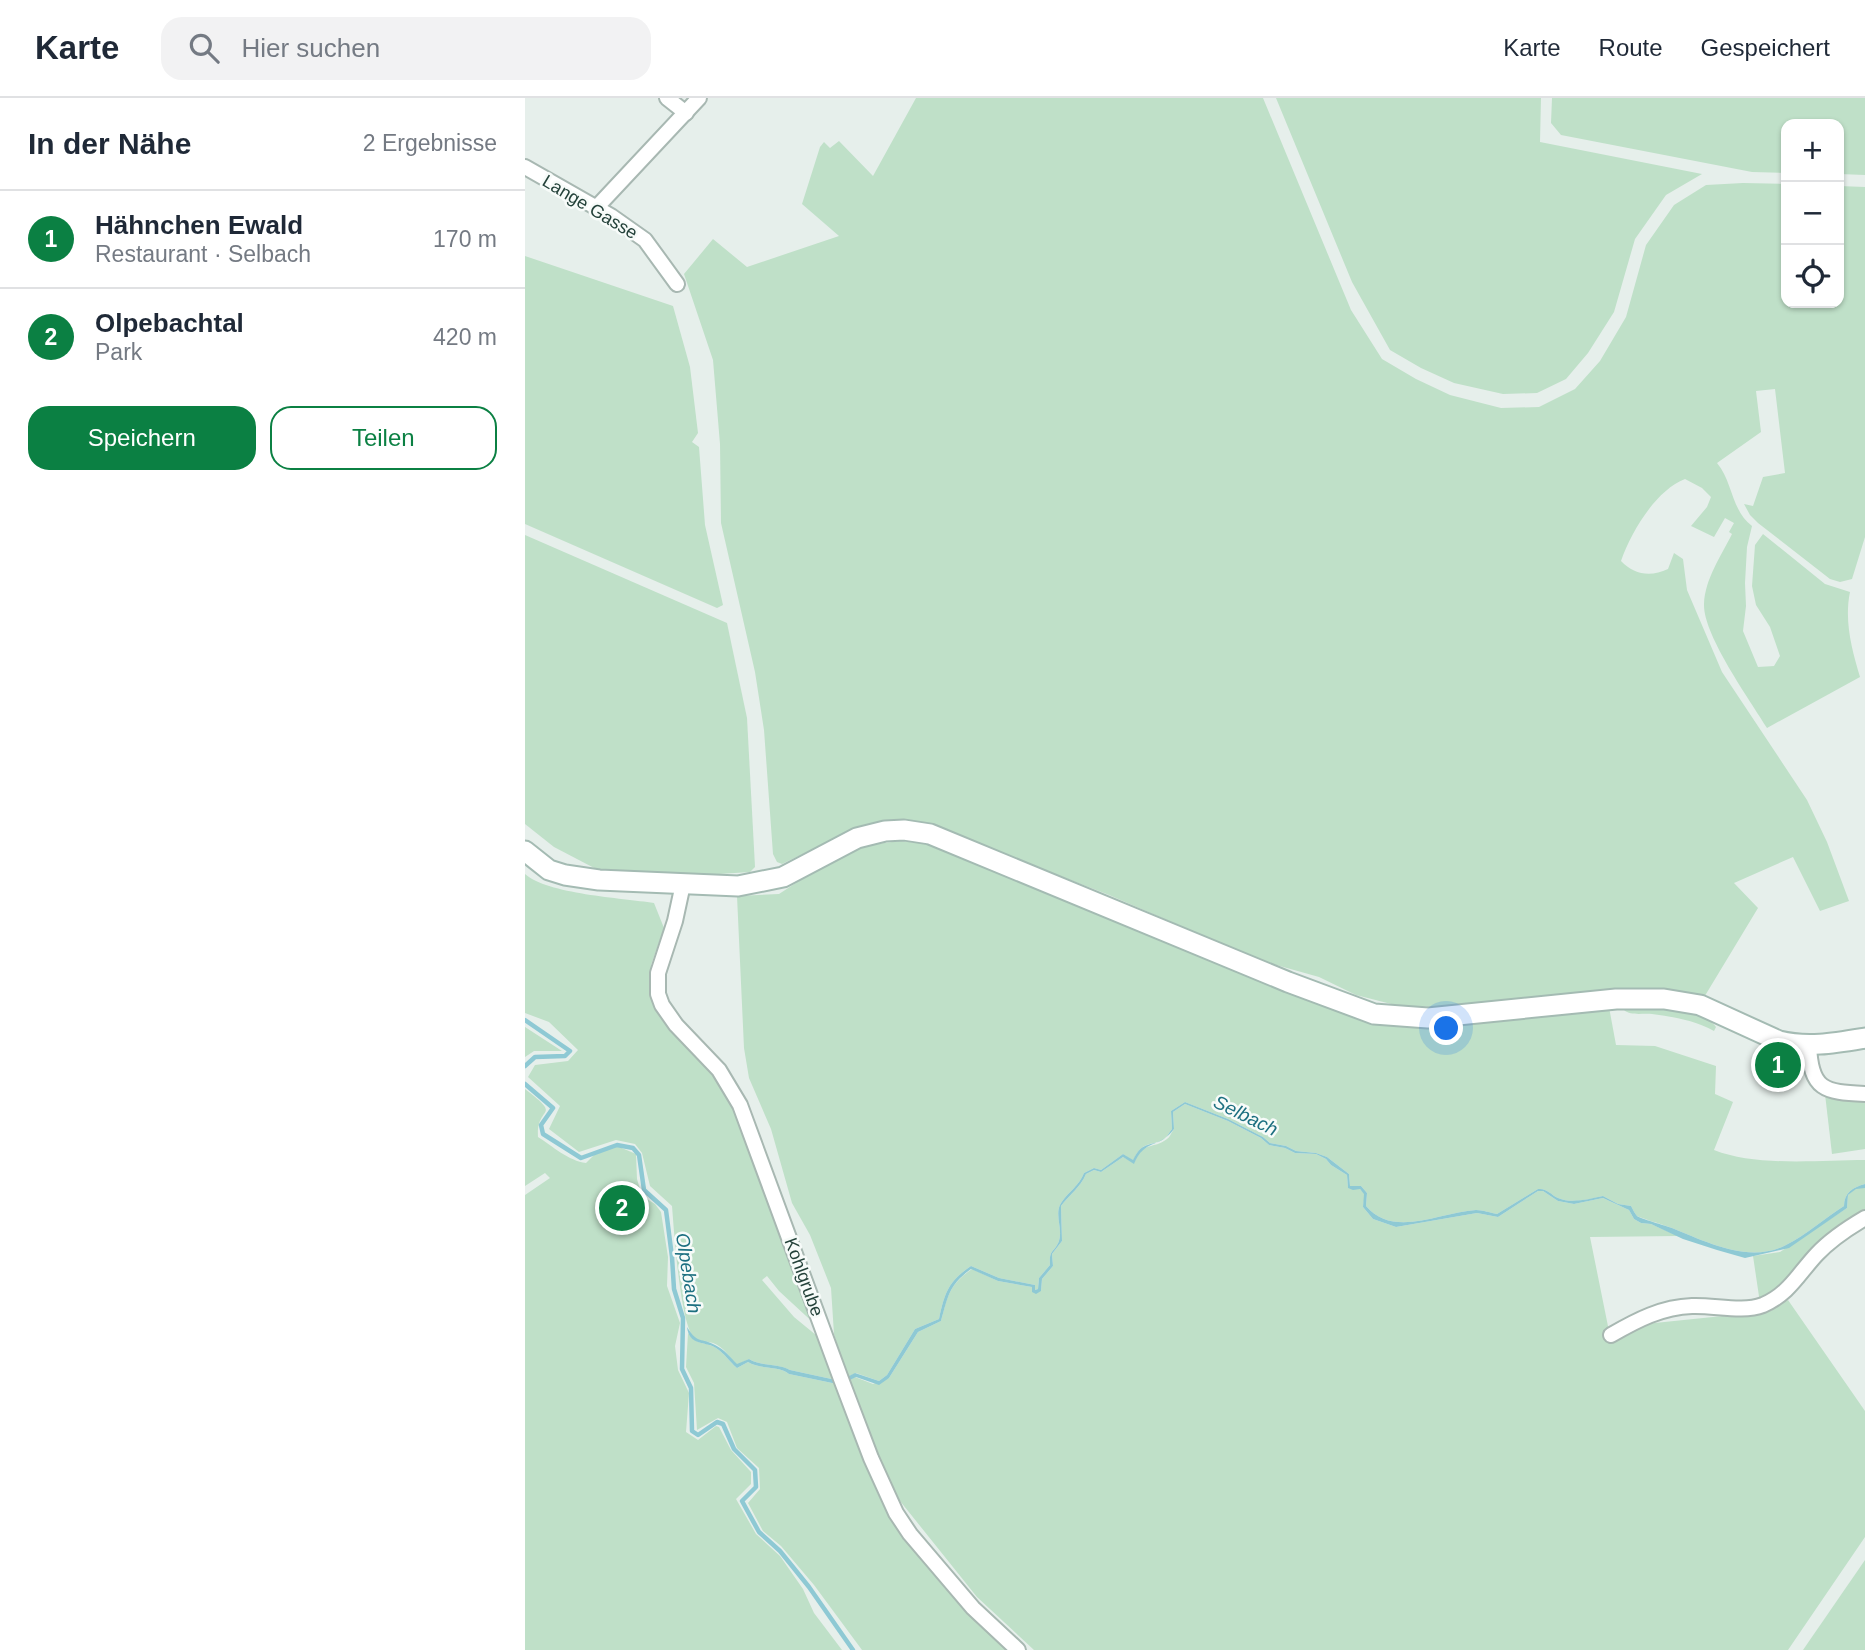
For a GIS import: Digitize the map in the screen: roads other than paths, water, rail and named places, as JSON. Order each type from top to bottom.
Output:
[{"type":"street","points":[[667,98],[686,113]]},
{"type":"street","points":[[596,208],[699,98]]},
{"type":"street","name":"Lange Gasse","points":[[525,167],[645,240],[677,284]]},
{"type":"street","points":[[525,851],[549,870],[565,875],[599,880],[738,886],[783,877],[857,838],[885,831],[904,830],[930,834],[1288,982],[1374,1014],[1428,1018],[1616,999],[1664,999],[1700,1005],[1779,1041],[1809,1046],[1865,1038]]},
{"type":"street","name":"Kohlgrube","points":[[683,884],[658,973],[657,984],[662,1005],[675,1025],[719,1070],[740,1105],[853,1413],[896,1513],[910,1534],[973,1608],[1018,1650]]},
{"type":"street","points":[[1809,1046],[1810,1065],[1815,1082],[1826,1090],[1865,1094]]},
{"type":"street","points":[[1611,1335],[1639,1319],[1661,1311],[1691,1306],[1760,1306],[1784,1294],[1829,1242],[1865,1218]]},
{"type":"water","points":[[1185,1102],[1228,1119],[1270,1143],[1296,1151],[1316,1153],[1327,1157],[1349,1174],[1350,1186],[1361,1186],[1367,1193],[1366,1206],[1377,1216],[1390,1221],[1418,1221],[1476,1210],[1497,1214],[1541,1189],[1569,1201],[1603,1196],[1618,1204],[1631,1206],[1639,1217],[1714,1245],[1743,1252],[1772,1250],[1786,1245],[1844,1206],[1847,1194],[1853,1189],[1865,1184],[1865,1188],[1856,1189],[1848,1195],[1847,1208],[1789,1248],[1745,1258],[1683,1239],[1651,1224],[1641,1223],[1634,1219],[1629,1210],[1603,1198],[1574,1204],[1558,1201],[1543,1191],[1538,1191],[1498,1217],[1477,1213],[1396,1227],[1373,1219],[1363,1207],[1364,1194],[1360,1189],[1348,1188],[1347,1175],[1316,1154],[1295,1153],[1269,1145],[1228,1121],[1185,1104],[1173,1112],[1174,1129],[1167,1137],[1172,1129],[1171,1111]]},
{"type":"water","points":[[1158,1142],[1143,1150],[1134,1164],[1123,1157],[1101,1172],[1094,1170],[1086,1174],[1061,1206],[1062,1241],[1052,1254],[1053,1266],[1042,1279],[1041,1291],[1036,1294],[1032,1292],[1032,1287],[998,1281],[971,1269],[958,1280],[950,1292],[941,1321],[918,1332],[889,1378],[879,1385],[856,1377],[848,1381],[847,1377],[855,1373],[879,1381],[887,1375],[915,1329],[939,1319],[949,1288],[957,1277],[971,1266],[999,1278],[1035,1285],[1035,1290],[1038,1289],[1039,1278],[1050,1265],[1051,1254],[1059,1241],[1059,1207],[1084,1173],[1094,1168],[1101,1170],[1123,1154],[1133,1160],[1140,1149]]},
{"type":"water","points":[[687,1327],[697,1338],[719,1347],[737,1364],[749,1359],[836,1380],[837,1384],[748,1362],[737,1368],[716,1348],[694,1340]]},
{"type":"waterway","name":"Olpebach","points":[[525,1020],[570,1051],[565,1056],[535,1057],[525,1066]]},
{"type":"waterway","name":"Olpebach","points":[[525,1084],[553,1108],[541,1125],[543,1134],[581,1158],[617,1145],[633,1148],[639,1155],[644,1190],[666,1210],[674,1289],[683,1318],[682,1369],[691,1388],[692,1431],[698,1435],[717,1422],[723,1424],[734,1449],[755,1470],[756,1487],[742,1501],[759,1532],[780,1551],[809,1587],[853,1650]]},
{"type":"place","name":"Hähnchen Ewald","points":[[1778,1065]]},
{"type":"place","name":"Olpebachtal","points":[[622,1208]]},
{"type":"water label","name":"Selbach","points":[[1246,1115]]}]
